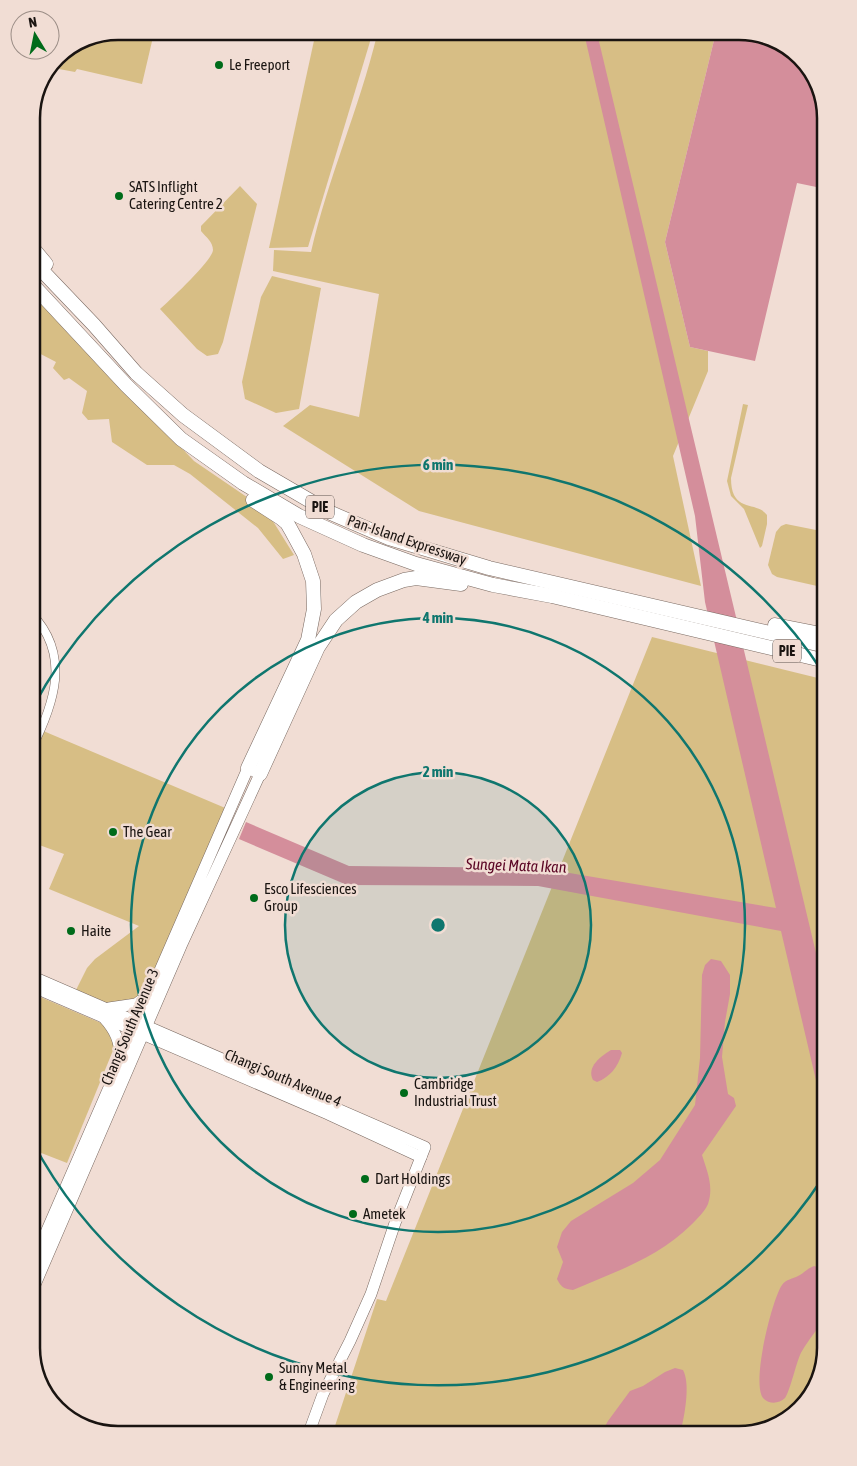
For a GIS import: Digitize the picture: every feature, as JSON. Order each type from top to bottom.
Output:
[{"type":"highway","points":[[40,257],[94,325]]},
{"type":"highway","name":"Pan-Island Expressway","points":[[40,268],[94,325],[136,373],[160,395],[204,431],[258,470],[331,513],[389,538],[449,557],[498,570],[743,623]]},
{"type":"highway","name":"Pan-Island Expressway","points":[[40,292],[126,385],[181,439],[243,483],[299,516],[363,545],[416,564],[494,585],[552,596],[817,659]]},
{"type":"highway","points":[[181,439],[188,452],[195,458],[287,523],[304,554],[313,580],[314,609],[308,640],[254,771]]},
{"type":"highway","points":[[254,771],[318,647],[336,620],[356,602],[392,584],[416,578],[479,587],[494,585]]},
{"type":"highway","points":[[743,623],[817,633]]},
{"type":"highway","name":"PIE","points":[[743,623],[817,644]]},
{"type":"street","points":[[40,623],[50,644],[56,664],[55,690],[47,718],[40,732]]},
{"type":"street","name":"Changi South Avenue 3","points":[[40,1246],[119,1064],[140,1027],[151,991],[254,771]]},
{"type":"street","name":"Changi South Avenue 3","points":[[40,1272],[140,1027],[254,771]]},
{"type":"street","points":[[40,980],[104,1012],[119,1043],[119,1064]]},
{"type":"street","points":[[40,989],[104,1012],[136,1004],[144,1000],[151,991]]},
{"type":"street","name":"Changi South Avenue 4","points":[[104,1012],[328,1114],[423,1152],[395,1223],[371,1294],[323,1394],[311,1426]]},
{"type":"shaded area","points":[[152,40],[142,84],[77,69],[75,72],[59,69],[75,53],[103,41]]},
{"type":"shaded area","points":[[314,40],[370,40],[308,247],[269,248]]},
{"type":"shaded area","points":[[376,40],[714,40],[665,242],[690,347],[708,351],[708,371],[673,456],[701,586],[419,511],[283,426],[310,405],[359,417],[379,294],[273,271],[274,250],[311,252],[326,197]]},
{"type":"shaded area","points":[[586,40],[599,40],[817,957],[817,1085],[781,931],[538,886],[347,885],[239,839],[246,822],[349,866],[540,868],[776,908],[705,602],[695,516]]},
{"type":"shaded area","points":[[714,40],[754,41],[774,48],[798,66],[813,93],[817,118],[817,187],[797,183],[755,361],[690,347],[665,242]]},
{"type":"shaded area","points":[[240,186],[257,204],[223,342],[218,354],[207,356],[197,349],[160,309],[206,263],[213,250],[212,244],[201,231],[201,226]]},
{"type":"shaded area","points":[[272,276],[321,288],[299,409],[276,413],[245,399],[242,382],[261,297]]},
{"type":"shaded area","points":[[40,299],[194,461],[266,510],[294,555],[283,559],[258,528],[190,474],[174,465],[147,465],[112,442],[109,419],[88,420],[82,413],[87,391],[69,378],[64,380],[53,368],[56,362],[40,354]]},
{"type":"shaded area","points":[[743,404],[748,405],[731,478],[732,489],[739,502],[757,508],[767,515],[767,524],[760,548],[744,509],[731,496],[727,481]]},
{"type":"shaded area","points":[[786,524],[817,530],[817,586],[777,577],[772,574],[768,565],[776,532],[781,526]]},
{"type":"shaded area","points":[[652,637],[817,678],[817,1348],[813,1373],[798,1400],[774,1418],[759,1423],[739,1426],[335,1426],[377,1299],[386,1301]]},
{"type":"shaded area","points":[[41,730],[230,810],[144,999],[107,1008],[76,990],[87,968],[95,959],[139,926],[49,889],[64,854],[40,845]]},
{"type":"shaded area","points":[[711,959],[721,961],[730,975],[730,994],[722,1057],[728,1094],[734,1098],[736,1106],[702,1155],[710,1185],[708,1204],[691,1225],[651,1255],[573,1290],[565,1288],[561,1286],[557,1279],[563,1262],[557,1247],[562,1232],[571,1221],[633,1183],[660,1160],[695,1105],[700,1058],[702,975],[705,965]]},
{"type":"shaded area","points":[[40,997],[108,1026],[114,1048],[67,1163],[40,1152]]},
{"type":"shaded area","points":[[611,1050],[620,1050],[622,1053],[616,1067],[602,1080],[597,1082],[593,1080],[591,1071],[593,1066]]},
{"type":"shaded area","points":[[817,1267],[817,1329],[800,1355],[785,1398],[774,1403],[769,1402],[764,1399],[760,1391],[760,1378],[764,1343],[773,1307],[782,1285],[810,1268]]},
{"type":"shaded area","points":[[675,1368],[683,1370],[685,1376],[687,1393],[682,1426],[605,1426],[630,1391],[643,1386]]},
{"type":"place","name":"Le Freeport","points":[[219,65]]},
{"type":"place","name":"SATS Inflight Catering Centre 2","points":[[119,196]]},
{"type":"place","name":"The Gear","points":[[113,832]]},
{"type":"place","name":"Esco Lifesciences Group","points":[[254,898]]},
{"type":"place","name":"Haite","points":[[71,931]]},
{"type":"place","name":"Cambridge Industrial Trust","points":[[404,1093]]},
{"type":"place","name":"Dart Holdings","points":[[365,1179]]},
{"type":"place","name":"Ametek","points":[[353,1214]]},
{"type":"place","name":"Sunny Metal & Engineering","points":[[269,1377]]},
{"type":"water label","name":"Sungei Mata Ikan","points":[[516,865]]}]
